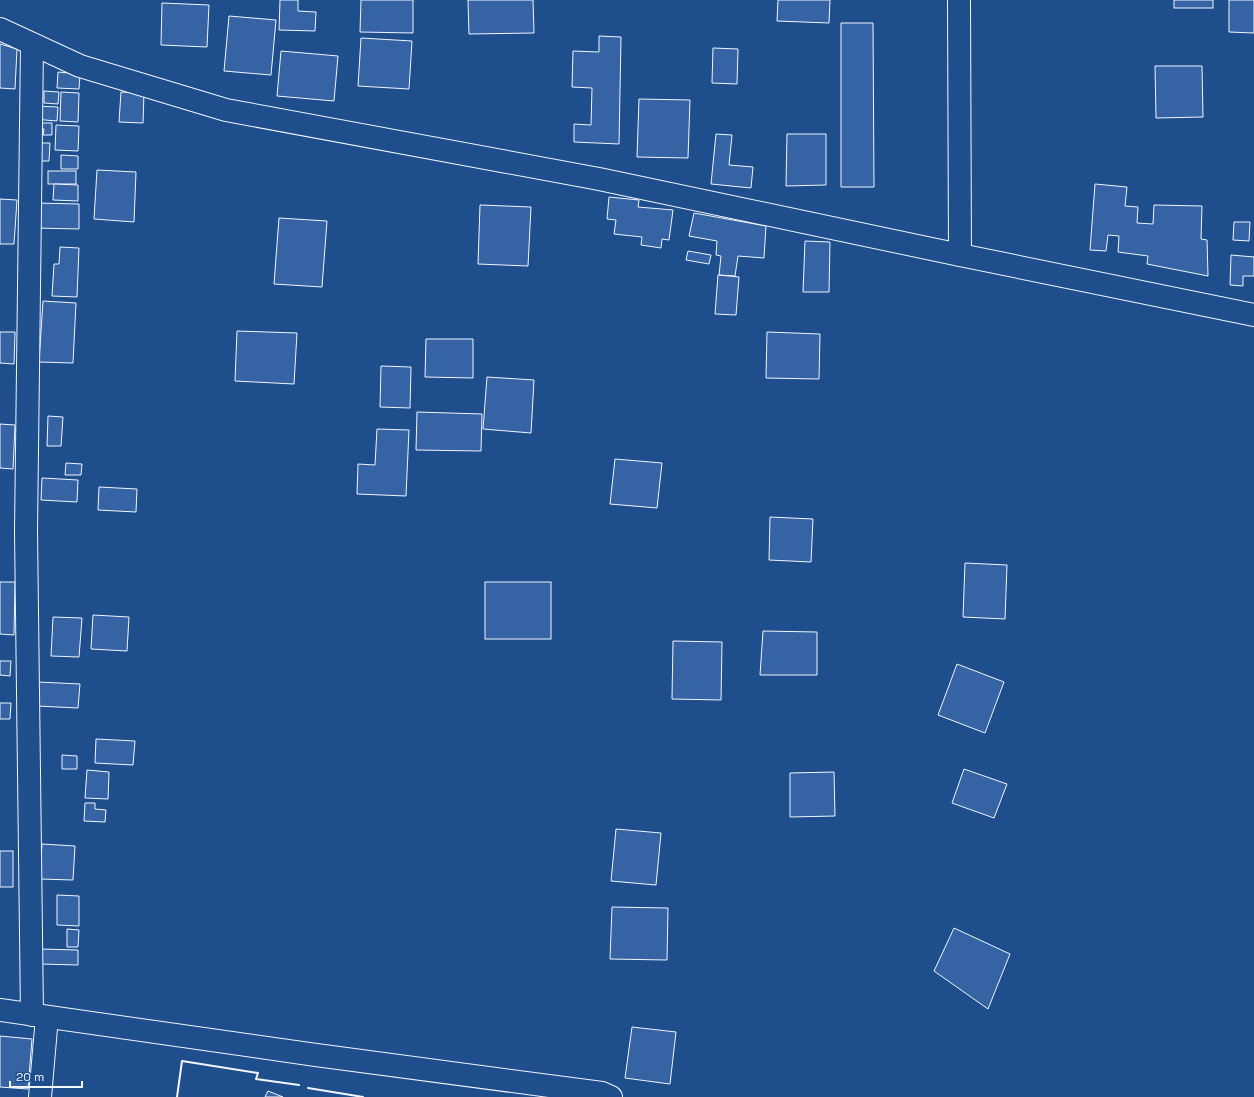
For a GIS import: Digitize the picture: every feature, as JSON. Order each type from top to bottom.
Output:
[{"type":"street","points":[[959,0],[960,255]]},
{"type":"street","points":[[0,29],[80,66],[226,110],[599,179],[1254,315]]},
{"type":"street","points":[[32,44],[26,531],[40,1097]]},
{"type":"street","points":[[0,1010],[316,1055],[602,1093],[611,1097]]},
{"type":"building","points":[[280,0],[298,0],[298,11],[316,12],[315,31],[279,30]]},
{"type":"building","points":[[361,0],[413,0],[413,33],[360,32]]},
{"type":"building","points":[[468,0],[533,0],[534,33],[469,34]]},
{"type":"building","points":[[778,0],[830,0],[829,23],[777,21]]},
{"type":"building","points":[[1174,0],[1213,0],[1213,8],[1174,8]]},
{"type":"building","points":[[1229,0],[1254,0],[1254,33],[1229,32]]},
{"type":"building","points":[[162,3],[209,5],[207,47],[161,45]]},
{"type":"building","points":[[229,16],[276,20],[271,75],[224,71]]},
{"type":"building","points":[[841,23],[873,23],[874,187],[841,187]]},
{"type":"building","points":[[599,36],[621,37],[619,144],[574,142],[574,124],[591,125],[592,88],[572,87],[573,51],[599,52]]},
{"type":"building","points":[[361,38],[412,41],[409,89],[358,86]]},
{"type":"building","points":[[0,44],[17,49],[15,89],[0,88]]},
{"type":"building","points":[[713,48],[738,49],[737,84],[712,83]]},
{"type":"building","points":[[281,51],[338,56],[334,101],[277,96]]},
{"type":"building","points":[[1155,66],[1202,66],[1203,117],[1156,118]]},
{"type":"building","points":[[58,72],[80,74],[79,89],[57,88]]},
{"type":"building","points":[[44,91],[59,92],[58,104],[44,103]]},
{"type":"building","points":[[61,92],[79,93],[78,122],[60,121]]},
{"type":"building","points":[[121,92],[144,93],[143,123],[119,122]]},
{"type":"building","points":[[639,99],[690,100],[688,158],[637,157]]},
{"type":"building","points":[[34,106],[58,107],[57,121],[33,119]]},
{"type":"building","points":[[36,123],[52,123],[52,135],[43,135],[44,129],[35,129]]},
{"type":"building","points":[[56,125],[79,126],[78,151],[55,150]]},
{"type":"building","points":[[716,134],[732,135],[729,165],[753,167],[751,188],[711,184]]},
{"type":"building","points":[[787,134],[826,134],[826,185],[786,186]]},
{"type":"building","points":[[41,143],[50,143],[49,161],[40,161]]},
{"type":"building","points":[[61,155],[78,156],[78,169],[61,169]]},
{"type":"building","points":[[97,170],[136,172],[134,222],[94,219]]},
{"type":"building","points":[[48,171],[76,171],[76,184],[48,184]]},
{"type":"building","points":[[54,184],[78,185],[78,201],[53,200]]},
{"type":"building","points":[[1095,184],[1127,187],[1125,206],[1138,207],[1137,223],[1153,224],[1154,205],[1202,206],[1201,239],[1207,240],[1208,276],[1147,264],[1148,256],[1118,252],[1119,236],[1108,235],[1106,251],[1090,250]]},
{"type":"building","points":[[609,197],[639,200],[638,207],[673,210],[669,240],[662,239],[661,248],[641,245],[642,237],[614,234],[616,220],[607,219]]},
{"type":"building","points":[[0,199],[17,200],[14,244],[0,244]]},
{"type":"building","points":[[35,203],[79,204],[79,229],[34,228]]},
{"type":"building","points":[[480,205],[531,207],[528,266],[478,264]]},
{"type":"building","points":[[694,213],[766,226],[764,258],[738,256],[735,276],[719,275],[721,256],[716,255],[717,241],[689,236]]},
{"type":"building","points":[[279,218],[327,221],[322,287],[274,284]]},
{"type":"building","points":[[1234,222],[1250,222],[1249,241],[1233,240]]},
{"type":"building","points":[[805,241],[830,242],[829,292],[803,292]]},
{"type":"building","points":[[60,247],[79,248],[77,297],[52,296],[54,264],[59,264]]},
{"type":"building","points":[[688,251],[711,255],[709,264],[686,260]]},
{"type":"building","points":[[1231,255],[1254,257],[1254,276],[1243,276],[1243,286],[1230,285]]},
{"type":"building","points":[[718,275],[739,277],[736,315],[715,314]]},
{"type":"building","points":[[43,301],[76,303],[73,363],[39,362]]},
{"type":"building","points":[[237,331],[297,333],[294,384],[235,381]]},
{"type":"building","points":[[0,332],[15,332],[14,364],[0,363]]},
{"type":"building","points":[[767,332],[820,334],[819,379],[766,378]]},
{"type":"building","points":[[426,339],[473,339],[473,378],[425,377]]},
{"type":"building","points":[[381,366],[411,367],[410,408],[380,407]]},
{"type":"building","points":[[487,377],[534,380],[531,433],[483,429]]},
{"type":"building","points":[[417,412],[482,414],[481,451],[416,450]]},
{"type":"building","points":[[48,416],[63,417],[61,446],[47,446]]},
{"type":"building","points":[[0,424],[15,425],[13,469],[0,468]]},
{"type":"building","points":[[377,429],[409,430],[406,496],[357,494],[358,464],[375,465]]},
{"type":"building","points":[[615,459],[662,463],[657,508],[610,504]]},
{"type":"building","points":[[66,463],[82,464],[81,475],[65,475]]},
{"type":"building","points":[[42,478],[78,480],[77,502],[41,500]]},
{"type":"building","points":[[99,487],[137,489],[136,512],[98,510]]},
{"type":"building","points":[[770,517],[813,519],[811,562],[769,560]]},
{"type":"building","points":[[965,563],[1007,565],[1005,619],[963,617]]},
{"type":"building","points":[[0,582],[15,582],[14,635],[0,634]]},
{"type":"building","points":[[485,582],[551,582],[551,639],[485,639]]},
{"type":"building","points":[[93,615],[129,617],[127,651],[91,649]]},
{"type":"building","points":[[53,617],[82,618],[79,657],[51,656]]},
{"type":"building","points":[[763,631],[817,632],[817,675],[760,675]]},
{"type":"building","points":[[673,641],[722,642],[721,700],[672,699]]},
{"type":"building","points":[[0,661],[11,661],[10,676],[0,675]]},
{"type":"building","points":[[957,664],[1004,682],[985,733],[938,715]]},
{"type":"building","points":[[38,682],[80,684],[78,708],[37,706]]},
{"type":"building","points":[[0,703],[11,703],[10,719],[0,719]]},
{"type":"building","points":[[96,739],[135,741],[133,765],[95,763]]},
{"type":"building","points":[[62,755],[77,756],[77,769],[62,769]]},
{"type":"building","points":[[964,769],[1007,784],[994,818],[952,803]]},
{"type":"building","points":[[87,770],[109,772],[108,799],[85,798]]},
{"type":"building","points":[[834,772],[835,816],[790,817],[790,773]]},
{"type":"building","points":[[85,803],[95,803],[95,809],[106,810],[105,822],[84,821]]},
{"type":"building","points":[[616,829],[661,833],[656,885],[611,881]]},
{"type":"building","points":[[42,844],[75,846],[73,880],[40,879]]},
{"type":"building","points":[[0,851],[13,851],[13,887],[0,887]]},
{"type":"building","points":[[57,895],[79,896],[79,926],[57,925]]},
{"type":"building","points":[[612,907],[668,908],[667,960],[610,959]]},
{"type":"building","points":[[954,928],[1010,954],[988,1009],[934,971]]},
{"type":"building","points":[[67,929],[79,930],[78,947],[67,947]]},
{"type":"building","points":[[41,949],[78,950],[78,965],[40,964]]},
{"type":"building","points":[[632,1027],[676,1032],[670,1084],[625,1078]]},
{"type":"building","points":[[0,1036],[32,1039],[28,1089],[0,1087]]},
{"type":"building","points":[[268,1091],[283,1097],[265,1097]]},
{"type":"wall","points":[[177,1097],[182,1061],[258,1073],[256,1079],[299,1085]]},
{"type":"wall","points":[[308,1088],[363,1097]]}]
